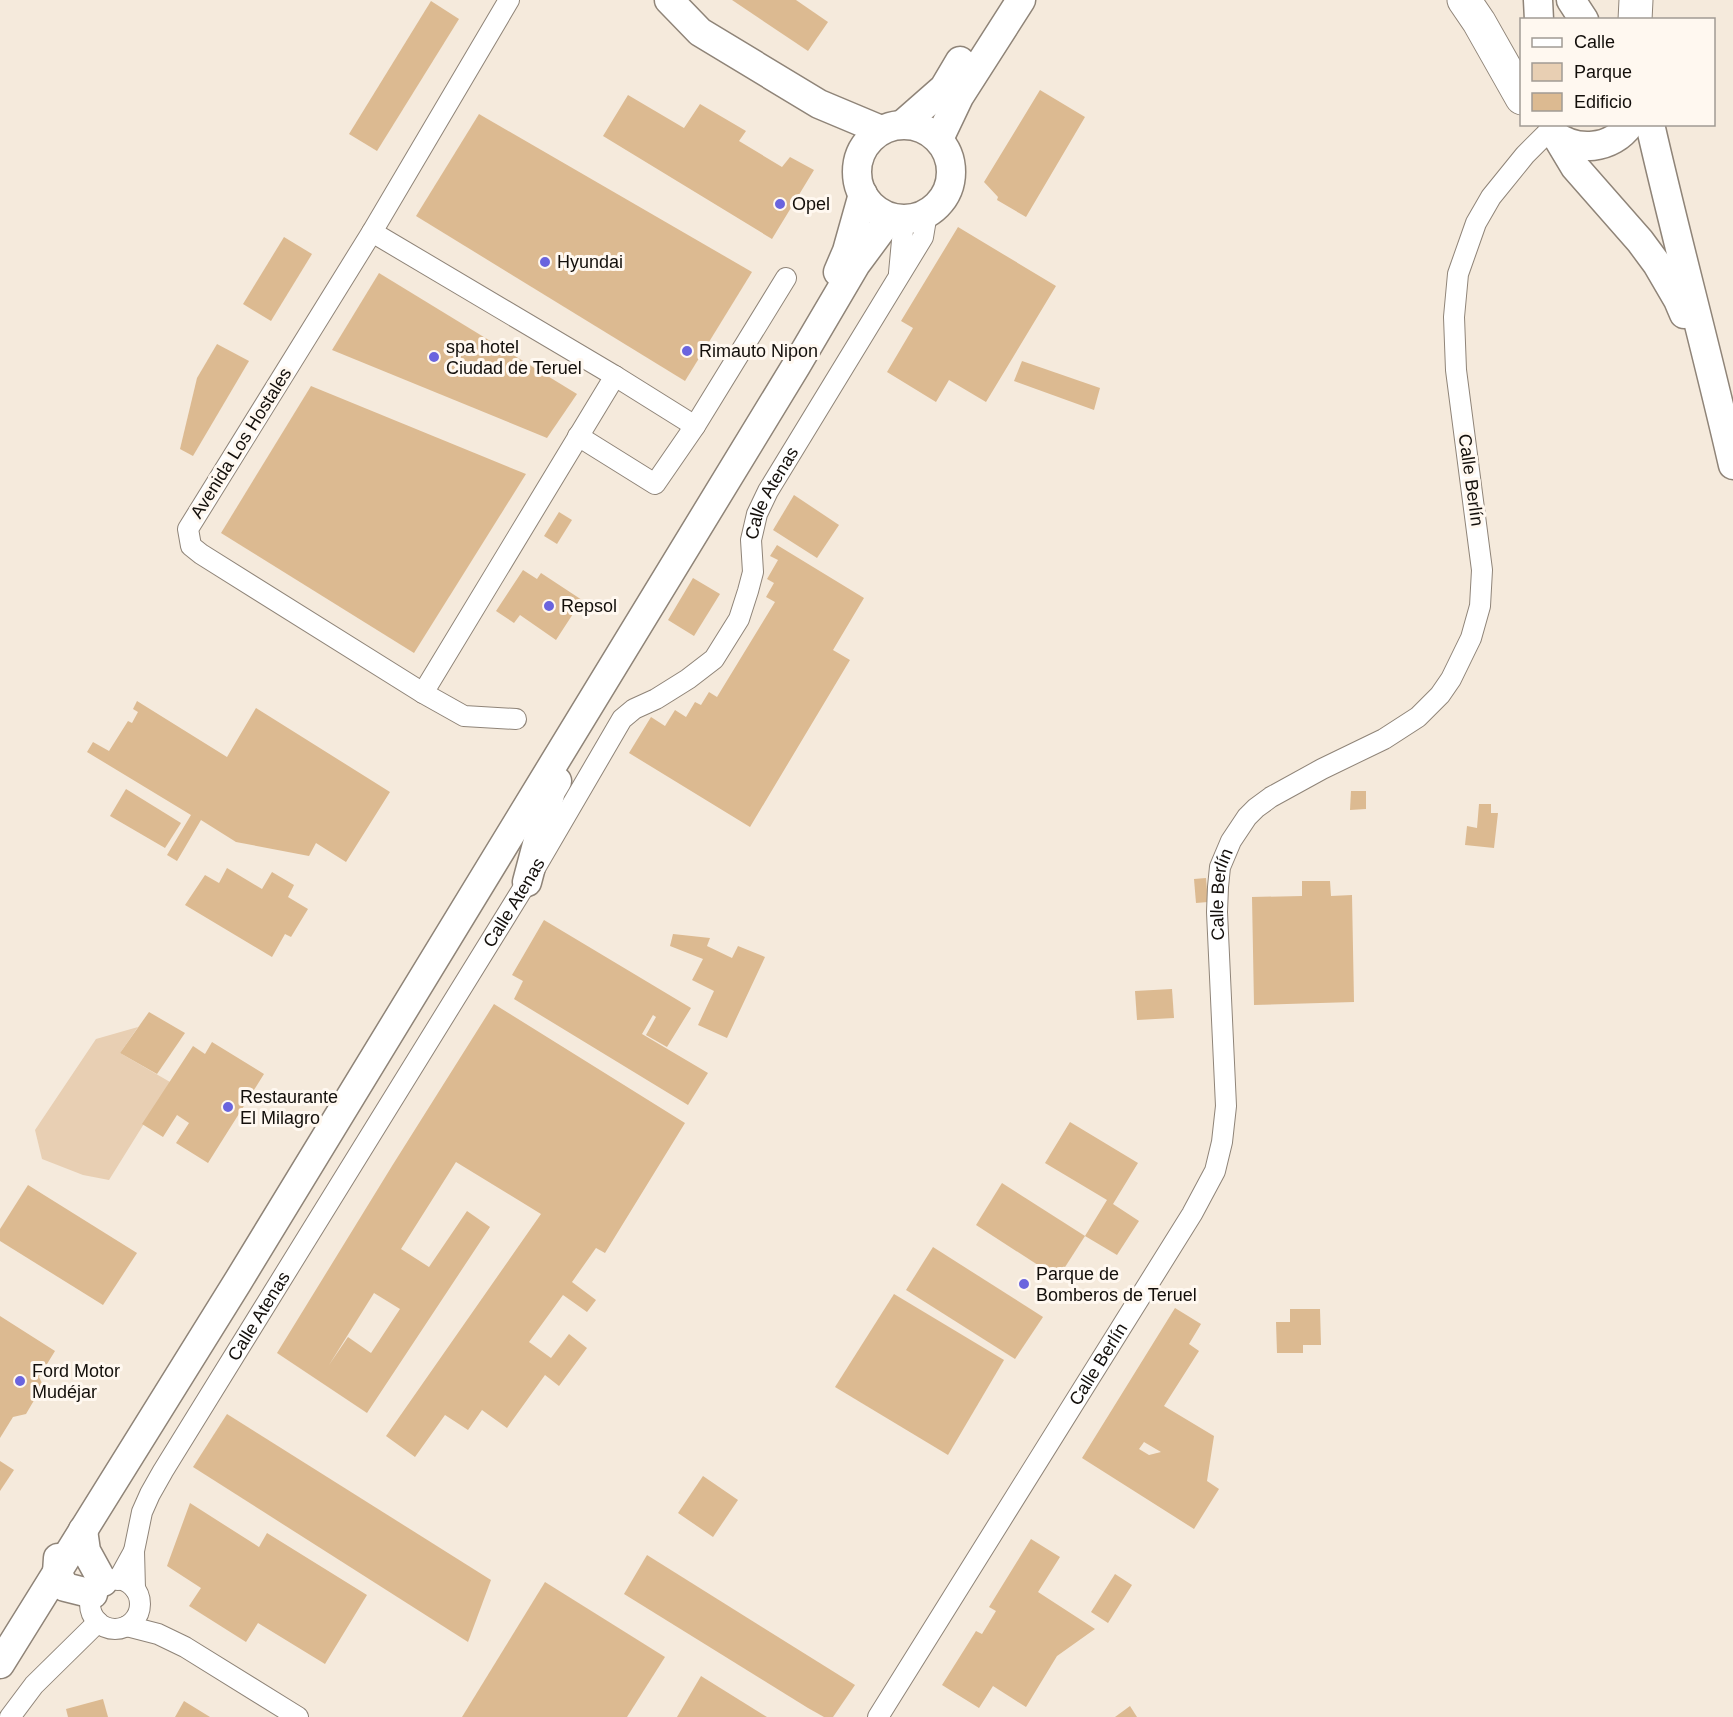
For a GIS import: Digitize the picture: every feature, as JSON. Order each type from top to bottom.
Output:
[{"type":"highway","points":[[1464,0],[1479,22],[1520,96]]},
{"type":"highway","points":[[1635,18],[1636,0]]},
{"type":"main road","points":[[0,1664],[243,1272],[856,264],[907,217],[937,205],[945,195],[950,182],[949,157],[939,139],[928,131],[922,128],[892,127],[819,104],[700,32],[669,0]]},
{"type":"main road","points":[[907,217],[872,206],[862,194],[857,170],[859,158],[872,137],[892,127],[944,88],[997,0]]},
{"type":"main road","points":[[939,139],[959,97],[1021,0]]},
{"type":"main road","points":[[1538,0],[1539,18]]},
{"type":"main road","points":[[1570,0],[1583,18]]},
{"type":"main road","points":[[819,104],[859,158]]},
{"type":"main road","points":[[1550,131],[1563,141],[1579,146],[1596,146],[1612,141],[1625,132],[1629,126]]},
{"type":"main road","points":[[1650,126],[1676,237],[1732,453]]},
{"type":"main road","points":[[1550,131],[1575,167],[1640,241],[1657,264],[1678,300],[1715,385]]},
{"type":"main road","points":[[0,1630],[833,282],[848,250],[862,194]]},
{"type":"main road","points":[[527,882],[551,791],[787,394],[796,366]]},
{"type":"main road","points":[[0,1646],[23,1610],[57,1573],[58,1555],[128,1440],[171,1352]]},
{"type":"main road","points":[[83,1530],[86,1551],[109,1595]]},
{"type":"main road","points":[[57,1573],[76,1571],[109,1595]]},
{"type":"main road","points":[[32,1613],[109,1595]]},
{"type":"street","name":"Avenida Los Hostales","points":[[509,0],[372,232],[188,529],[191,546],[201,554],[423,693],[464,716],[516,719]]},
{"type":"street","name":"Calle Berlín","points":[[878,1717],[1187,1223],[1215,1171],[1226,1106],[1217,912],[1218,887],[1220,867],[1238,829],[1256,808],[1271,797],[1384,739],[1418,717],[1440,695],[1458,667],[1471,638],[1480,606],[1482,570],[1456,370],[1454,317],[1458,274],[1476,223],[1491,197],[1525,155],[1550,131]]},
{"type":"street","name":"Calle Atenas","points":[[109,1595],[134,1551],[142,1512],[163,1471],[527,882],[622,719],[634,709],[656,699],[688,679],[714,660],[739,619],[753,572],[751,540],[757,514],[768,491],[898,279],[907,217]]},
{"type":"street","points":[[372,232],[695,426]]},
{"type":"street","points":[[578,436],[655,484],[695,426],[786,278]]},
{"type":"street","points":[[423,693],[615,376]]},
{"type":"street","points":[[109,1595],[105,1627],[112,1629],[128,1626],[158,1634],[185,1647]]},
{"type":"street","points":[[109,1595],[138,1613],[128,1626]]},
{"type":"street","points":[[109,1595],[185,1647],[298,1717]]},
{"type":"street","points":[[10,1717],[109,1595]]},
{"type":"green space","points":[[138,1027],[120,1053],[170,1082],[109,1180],[83,1175],[42,1159],[35,1130],[96,1039]]},
{"type":"building","points":[[732,0],[796,0],[828,22],[808,51]]},
{"type":"building","points":[[431,1],[459,19],[377,151],[349,134]]},
{"type":"building","points":[[1040,90],[1085,117],[1026,217],[997,200],[998,197],[984,182]]},
{"type":"building","points":[[628,95],[684,128],[700,104],[746,131],[739,141],[782,167],[790,157],[814,170],[772,239],[603,136]]},
{"type":"building","points":[[479,114],[752,272],[685,381],[416,216]]},
{"type":"building","points":[[958,227],[1056,286],[986,402],[949,380],[936,402],[887,372],[913,328],[901,321]]},
{"type":"building","points":[[284,237],[312,254],[271,321],[243,304]]},
{"type":"building","name":"spa hotel Ciudad de Teruel","points":[[379,273],[577,394],[547,438],[332,350]]},
{"type":"building","points":[[217,344],[249,361],[193,456],[180,449],[197,378]]},
{"type":"building","points":[[1022,361],[1100,388],[1094,410],[1014,381]]},
{"type":"building","points":[[311,386],[526,474],[414,653],[221,533]]},
{"type":"building","points":[[794,495],[839,525],[817,558],[773,530]]},
{"type":"building","points":[[559,512],[572,520],[557,544],[544,536]]},
{"type":"building","points":[[777,545],[864,598],[833,650],[850,660],[750,827],[629,753],[651,717],[665,726],[675,710],[686,717],[695,702],[701,705],[709,692],[717,697],[775,602],[766,597],[774,583],[767,579],[778,560],[770,556]]},
{"type":"building","name":"Repsol","points":[[523,570],[537,579],[541,573],[582,600],[556,640],[520,615],[514,623],[496,611]]},
{"type":"building","name":"Repsol","points":[[693,578],[720,594],[694,636],[668,620]]},
{"type":"building","points":[[137,701],[227,757],[256,708],[390,792],[346,862],[316,843],[309,856],[236,842],[201,820],[177,861],[167,855],[191,815],[87,752],[93,742],[109,751],[128,721],[132,723],[138,712],[133,709]]},
{"type":"building","points":[[126,789],[181,823],[165,848],[110,816]]},
{"type":"building","points":[[1351,791],[1366,791],[1366,809],[1350,810]]},
{"type":"building","points":[[1479,804],[1491,804],[1491,813],[1498,813],[1494,848],[1465,845],[1467,826],[1477,828]]},
{"type":"building","points":[[227,868],[262,889],[272,872],[294,885],[288,897],[308,909],[291,937],[285,934],[272,957],[185,905],[205,875],[219,883]]},
{"type":"building","points":[[1206,878],[1208,902],[1196,903],[1194,879]]},
{"type":"building","points":[[1302,881],[1330,881],[1331,896],[1352,895],[1354,1002],[1254,1005],[1252,897],[1302,896]]},
{"type":"building","points":[[544,920],[691,1008],[667,1047],[646,1035],[656,1017],[653,1015],[642,1034],[708,1073],[688,1105],[514,999],[523,981],[512,975]]},
{"type":"building","points":[[673,934],[710,938],[707,946],[732,958],[738,946],[765,957],[727,1038],[698,1025],[714,991],[692,980],[703,959],[670,946]]},
{"type":"building","points":[[1172,989],[1174,1018],[1137,1020],[1135,991]]},
{"type":"building","points":[[494,1004],[685,1123],[605,1253],[596,1248],[572,1282],[596,1300],[587,1312],[563,1295],[529,1342],[551,1358],[569,1334],[587,1348],[559,1386],[545,1375],[507,1428],[482,1410],[468,1430],[445,1415],[415,1457],[386,1436],[541,1214],[456,1162],[401,1249],[429,1267],[467,1211],[490,1227],[367,1413],[277,1353]],"holes":[[[374,1293],[400,1309],[371,1353],[348,1337],[329,1365]]]},
{"type":"building","points":[[149,1012],[185,1033],[157,1074],[120,1053]]},
{"type":"building","points":[[212,1042],[264,1074],[208,1163],[176,1143],[189,1123],[177,1115],[163,1137],[142,1124],[193,1046],[205,1054]]},
{"type":"building","points":[[1070,1122],[1138,1163],[1113,1204],[1139,1221],[1117,1255],[1085,1236],[1107,1200],[1045,1163]]},
{"type":"building","points":[[1002,1183],[1085,1236],[1058,1278],[976,1225]]},
{"type":"building","points":[[28,1185],[137,1253],[103,1305],[0,1241],[0,1229]]},
{"type":"building","points":[[933,1247],[1043,1317],[1015,1359],[906,1290]]},
{"type":"building","points":[[894,1294],[1004,1360],[948,1455],[835,1387]]},
{"type":"building","points":[[1175,1308],[1201,1324],[1189,1344],[1199,1351],[1164,1406],[1214,1436],[1207,1481],[1219,1489],[1194,1529],[1082,1458]],"holes":[[[1144,1442],[1161,1452],[1149,1455],[1139,1449]]]},
{"type":"building","points":[[1290,1309],[1320,1309],[1321,1345],[1303,1345],[1303,1353],[1277,1353],[1276,1322],[1290,1322]]},
{"type":"building","name":"Ford Motor Mudéjar","points":[[0,1316],[55,1351],[39,1377],[43,1385],[26,1414],[13,1417],[0,1438]]},
{"type":"building","points":[[227,1414],[491,1580],[468,1642],[193,1467]]},
{"type":"building","points":[[0,1461],[14,1470],[0,1491]]},
{"type":"building","points":[[703,1476],[738,1500],[713,1537],[678,1513]]},
{"type":"building","points":[[190,1503],[259,1547],[267,1533],[367,1595],[325,1664],[258,1623],[246,1642],[189,1606],[201,1588],[167,1566]]},
{"type":"building","points":[[1031,1539],[1060,1557],[1038,1592],[1095,1629],[1057,1656],[1026,1707],[993,1686],[979,1708],[942,1685],[976,1631],[982,1634],[996,1611],[989,1607]]},
{"type":"building","points":[[647,1555],[855,1685],[833,1717],[824,1717],[808,1708],[624,1594]]},
{"type":"building","points":[[1115,1574],[1132,1585],[1108,1623],[1091,1612]]},
{"type":"building","points":[[545,1582],[665,1657],[627,1717],[462,1717]]},
{"type":"building","points":[[701,1676],[767,1717],[677,1717]]},
{"type":"building","points":[[103,1699],[108,1717],[68,1717],[66,1709]]},
{"type":"building","points":[[184,1701],[210,1717],[175,1717]]},
{"type":"building","points":[[1130,1706],[1137,1717],[1115,1717]]},
{"type":"place","name":"Opel","points":[[780,204]]},
{"type":"place","name":"Hyundai","points":[[545,262]]},
{"type":"place","name":"Rimauto Nipon","points":[[687,351]]},
{"type":"place","name":"spa hotel Ciudad de Teruel","points":[[434,357]]},
{"type":"place","name":"Repsol","points":[[549,606]]},
{"type":"place","name":"Restaurante El Milagro","points":[[228,1107]]},
{"type":"place","name":"Parque de Bomberos de Teruel","points":[[1024,1284]]},
{"type":"place","name":"Ford Motor Mudéjar","points":[[20,1381]]}]
